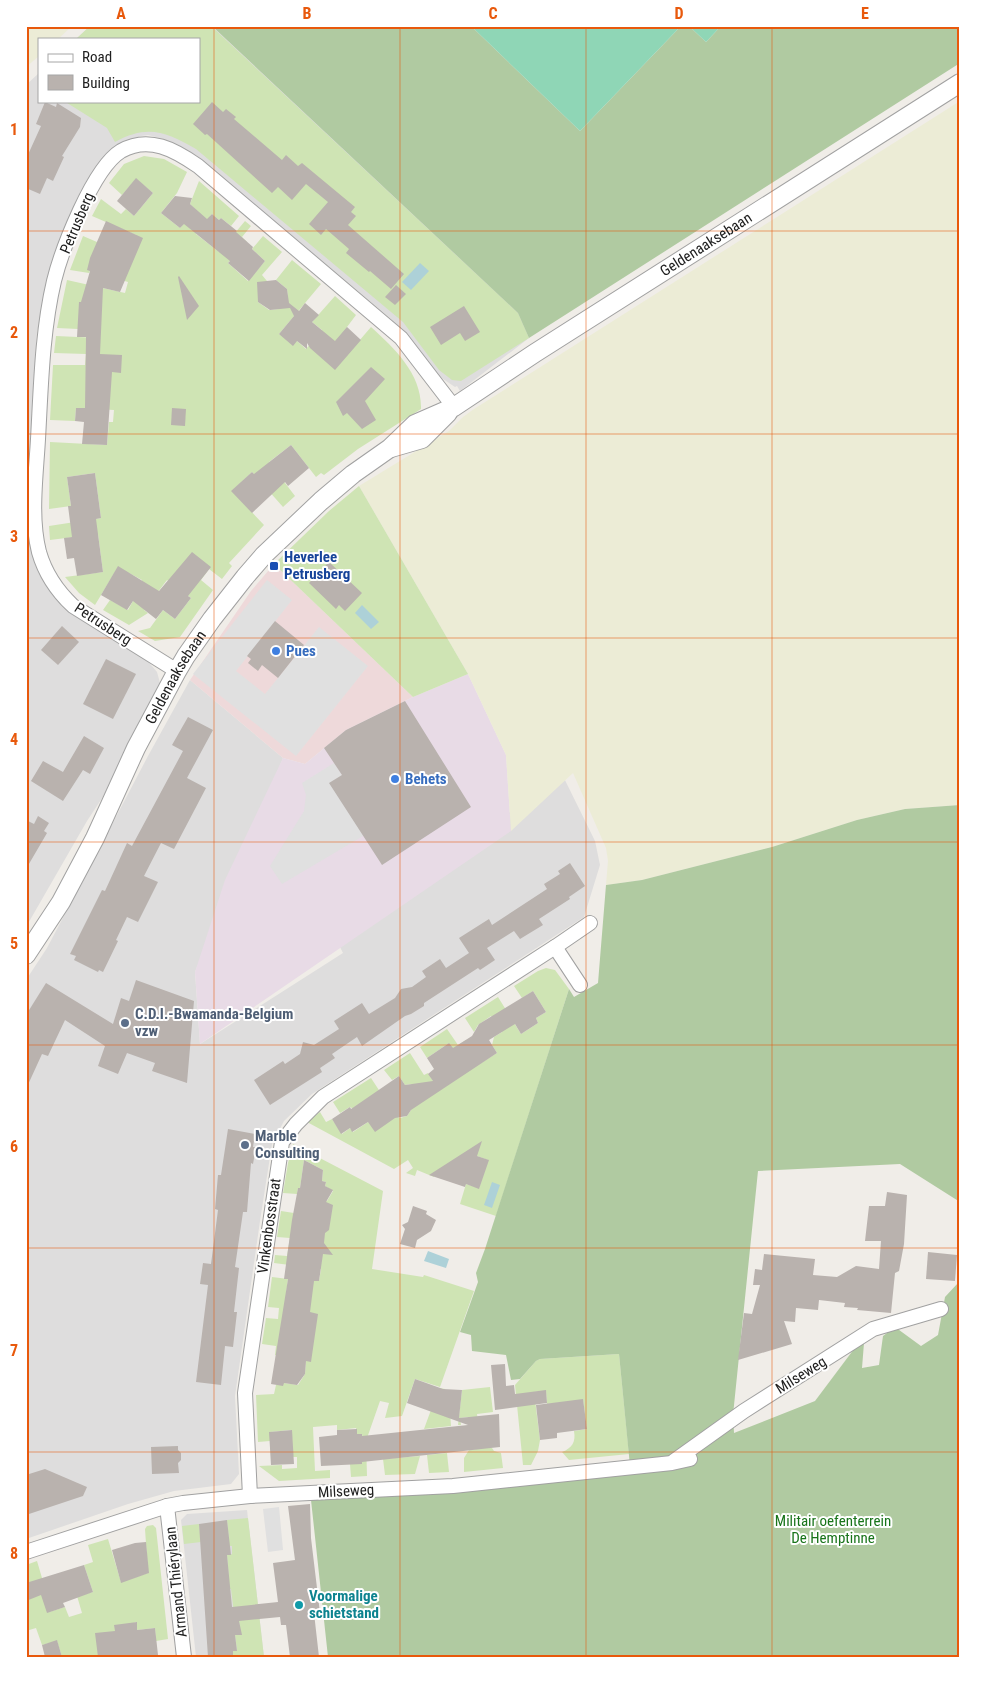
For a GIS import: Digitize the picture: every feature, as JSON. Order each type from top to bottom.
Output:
[{"type":"street","name":"Geldenaaksebaan","points":[[26,955],[65,894],[95,838],[136,748],[177,671],[212,619],[264,555],[321,500],[352,474],[390,448],[422,439],[454,407],[960,84]]},
{"type":"street","name":"Petrusberg","points":[[177,671],[73,606],[62,596],[45,568],[36,532],[35,490],[42,360],[54,280],[86,198],[99,175],[112,158],[133,146],[145,144],[159,145],[170,149],[198,166],[401,338],[454,407]]},
{"type":"street","name":"Vinkenbosstraat","points":[[250,1496],[245,1393],[282,1142],[296,1124],[323,1097],[590,923]]},
{"type":"street","points":[[555,946],[580,985]]},
{"type":"street","name":"Milseweg","points":[[672,1463],[744,1411],[873,1330],[941,1309]]},
{"type":"street","name":"Milseweg","points":[[26,1552],[167,1506],[183,1503],[250,1496],[453,1486],[672,1463],[690,1459]]},
{"type":"street","name":"Armand Thiérylaan","points":[[167,1506],[184,1657]]},
{"type":"shaded area","points":[[90,26],[212,26],[519,313],[529,338],[460,391],[457,386],[455,387],[437,375],[414,342],[390,318],[196,155],[164,139],[148,135],[121,143],[100,162],[60,239],[47,281],[37,333],[31,421],[29,540],[33,557],[51,592],[66,609],[146,659],[157,672],[160,683],[129,744],[112,783],[87,821],[26,927],[26,85],[38,74],[38,102],[200,102],[200,38],[77,38]]},
{"type":"shaded area","points":[[274,564],[413,697],[346,730],[305,764],[283,758],[190,680],[251,591]]},
{"type":"shaded area","points":[[267,580],[292,600],[236,671],[265,694],[319,627],[368,666],[296,756],[193,674]]},
{"type":"shaded area","points":[[468,674],[506,755],[511,831],[200,1044],[195,972],[225,880],[283,758],[305,764],[346,730],[413,697]]},
{"type":"shaded area","points":[[190,680],[283,758],[195,972],[200,1044],[343,953],[337,941],[420,887],[560,770],[595,841],[600,865],[584,917],[312,1094],[284,1121],[272,1144],[260,1221],[235,1396],[239,1474],[231,1484],[174,1491],[128,1504],[26,1539],[26,980],[47,948]]},
{"type":"shaded area","points":[[334,763],[342,775],[363,836],[282,884],[270,866],[304,811],[306,795],[302,783]]},
{"type":"shaded area","points":[[279,1507],[283,1550],[268,1552],[263,1509]]},
{"type":"shaded area","points":[[247,1510],[264,1657],[196,1657],[181,1520],[187,1514]]},
{"type":"green space","points":[[26,26],[72,26],[59,38],[38,38],[38,57],[26,67]]},
{"type":"green space","points":[[90,26],[211,26],[518,313],[529,338],[461,381],[452,380],[439,370],[403,322],[196,149],[175,138],[157,132],[137,133],[115,142],[107,128],[66,102],[200,102],[200,38],[77,38]]},
{"type":"green space","points":[[212,26],[471,26],[580,131],[681,26],[689,26],[706,42],[721,26],[960,26],[960,63],[529,338],[518,313]]},
{"type":"green space","points":[[471,26],[681,26],[580,131]]},
{"type":"green space","points":[[689,26],[721,26],[706,42]]},
{"type":"green space","points":[[960,101],[960,805],[905,809],[857,820],[772,847],[642,880],[606,885],[608,861],[606,848],[573,773],[511,831],[506,755],[468,674],[359,486],[449,431],[474,409]]},
{"type":"green space","points":[[144,156],[164,159],[187,172],[177,193],[161,213],[180,228],[196,210],[190,204],[199,181],[239,216],[231,226],[212,214],[196,234],[219,252],[245,221],[251,226],[242,237],[247,242],[228,263],[248,281],[265,261],[252,249],[263,236],[282,252],[262,275],[267,281],[258,291],[258,302],[269,310],[279,309],[288,299],[287,289],[276,280],[292,260],[321,284],[279,334],[297,341],[306,349],[322,330],[312,322],[335,296],[356,315],[347,327],[335,369],[371,327],[398,353],[412,373],[420,396],[421,409],[358,449],[324,475],[321,473],[316,477],[291,445],[269,462],[295,496],[283,507],[252,472],[232,491],[264,525],[229,563],[232,566],[222,579],[209,569],[201,580],[213,590],[180,637],[155,641],[138,631],[150,628],[163,610],[175,619],[191,598],[167,580],[144,610],[148,613],[129,625],[103,610],[110,600],[128,610],[139,590],[142,580],[129,573],[125,581],[125,571],[118,567],[95,605],[79,593],[65,577],[103,572],[98,534],[50,540],[49,526],[101,518],[95,473],[67,477],[71,506],[49,509],[50,442],[107,445],[109,422],[113,422],[114,410],[76,408],[75,421],[50,420],[53,365],[85,365],[86,354],[54,353],[56,336],[100,338],[78,329],[57,328],[67,280],[125,293],[128,282],[90,271],[89,273],[70,270],[83,236],[104,245],[136,235],[92,216],[101,199],[121,214],[126,209],[134,216],[153,193],[136,179],[122,195],[109,183],[124,164]]},
{"type":"green space","points":[[359,486],[468,674],[413,697],[274,564],[329,511]]},
{"type":"green space","name":"Militair oefenterrein De Hemptinne","points":[[960,805],[960,1202],[900,1164],[758,1171],[733,1415],[734,1433],[815,1401],[854,1349],[864,1343],[862,1368],[879,1365],[883,1336],[895,1327],[921,1346],[938,1335],[945,1297],[958,1283],[960,1274],[960,1657],[328,1657],[311,1500],[630,1466],[619,1354],[540,1359],[520,1379],[511,1380],[506,1355],[472,1351],[471,1335],[460,1332],[478,1282],[476,1273],[569,989],[574,997],[598,983],[606,885],[642,880],[772,847],[857,820],[905,809]]},
{"type":"green space","points":[[546,968],[555,970],[569,989],[496,1216],[460,1204],[466,1184],[479,1188],[488,1160],[477,1156],[436,1171],[434,1177],[417,1170],[415,1176],[406,1173],[413,1168],[408,1160],[394,1169],[307,1122],[320,1112],[326,1122],[332,1119],[342,1134],[350,1128],[353,1132],[368,1122],[384,1126],[350,1107],[340,1113],[333,1102],[371,1078],[396,1116],[400,1118],[407,1116],[411,1110],[415,1085],[405,1085],[399,1076],[392,1080],[384,1070],[410,1053],[424,1075],[428,1073],[439,1090],[449,1043],[427,1058],[420,1047],[447,1029],[458,1045],[466,1040],[481,1063],[497,1053],[492,1045],[494,1037],[502,1032],[491,1016],[478,1025],[474,1032],[465,1018],[498,997],[521,1034],[538,1023],[536,1018],[546,1012],[533,991],[522,998],[514,986]]},
{"type":"green space","points":[[293,1144],[383,1191],[372,1269],[423,1277],[424,1275],[474,1291],[440,1387],[415,1379],[402,1416],[385,1418],[389,1403],[380,1401],[366,1441],[367,1476],[351,1477],[350,1464],[364,1461],[362,1434],[357,1434],[356,1428],[337,1430],[337,1425],[313,1427],[315,1471],[330,1470],[330,1478],[279,1481],[259,1466],[282,1465],[282,1469],[297,1468],[297,1457],[293,1457],[291,1430],[270,1432],[270,1441],[258,1442],[256,1395],[274,1394],[276,1385],[284,1383],[298,1385],[305,1374],[306,1359],[275,1355],[276,1346],[262,1344],[266,1318],[278,1319],[279,1308],[268,1307],[272,1277],[288,1279],[286,1294],[314,1281],[319,1281],[321,1269],[274,1263],[275,1255],[287,1256],[290,1238],[277,1237],[281,1211],[294,1213],[323,1200],[327,1201],[333,1191],[325,1186],[326,1182],[322,1181],[323,1170],[304,1160],[300,1188],[298,1188],[297,1194],[283,1193]]},
{"type":"green space","points":[[619,1354],[629,1454],[569,1460],[562,1452],[572,1444],[574,1431],[587,1429],[583,1400],[547,1404],[546,1391],[534,1392],[540,1440],[538,1451],[531,1465],[523,1465],[515,1385],[540,1359]]},
{"type":"green space","points":[[490,1387],[493,1412],[477,1414],[478,1422],[469,1423],[468,1417],[460,1418],[461,1425],[458,1425],[462,1390]]},
{"type":"green space","points":[[439,1388],[445,1389],[441,1410],[450,1411],[451,1426],[424,1429]]},
{"type":"green space","points":[[492,1448],[494,1451],[501,1453],[503,1468],[464,1472],[464,1458],[469,1450]]},
{"type":"green space","points":[[447,1453],[449,1472],[429,1473],[427,1455]]},
{"type":"green space","points":[[420,1456],[415,1474],[385,1475],[383,1459]]},
{"type":"green space","points":[[248,1518],[264,1657],[233,1657],[233,1651],[237,1650],[235,1635],[241,1635],[239,1621],[235,1621],[231,1589],[224,1589],[224,1579],[229,1579],[227,1555],[232,1554],[232,1546],[222,1546],[229,1539],[227,1520]]},
{"type":"green space","points":[[199,1524],[201,1542],[184,1544],[182,1526]]},
{"type":"green space","points":[[153,1525],[156,1528],[168,1639],[156,1641],[155,1628],[137,1630],[136,1622],[115,1631],[98,1657],[62,1657],[57,1641],[42,1645],[36,1628],[26,1631],[26,1601],[29,1600],[26,1590],[26,1565],[37,1561],[49,1612],[65,1607],[69,1617],[82,1613],[77,1596],[93,1592],[84,1565],[93,1562],[88,1545],[108,1539],[121,1582],[148,1573],[145,1529],[147,1526]]},
{"type":"water","points":[[420,263],[429,271],[411,290],[402,282]]},
{"type":"water","points":[[362,605],[379,622],[371,629],[355,613]]},
{"type":"water","points":[[492,1182],[500,1185],[492,1208],[484,1205]]},
{"type":"water","points":[[428,1251],[449,1259],[446,1268],[424,1261]]},
{"type":"building","points":[[45,102],[56,107],[57,103],[81,118],[80,127],[62,156],[64,157],[53,181],[47,178],[40,194],[26,188],[26,159],[41,126],[36,124]]},
{"type":"building","points":[[212,102],[223,112],[226,109],[236,117],[234,119],[282,160],[286,155],[298,166],[302,163],[355,207],[351,212],[356,216],[348,225],[404,274],[391,289],[346,253],[349,249],[326,229],[321,235],[309,224],[328,202],[306,184],[292,200],[278,187],[272,193],[207,134],[205,135],[193,124]]},
{"type":"building","points":[[136,178],[153,193],[134,216],[117,201]]},
{"type":"building","points":[[175,196],[192,198],[190,204],[207,219],[212,214],[219,220],[221,218],[253,247],[252,249],[265,261],[249,281],[228,263],[230,261],[184,224],[180,228],[161,213]]},
{"type":"building","points":[[106,221],[143,238],[120,292],[103,288],[100,354],[122,355],[121,373],[112,372],[107,445],[82,444],[84,422],[75,421],[76,408],[85,408],[86,337],[77,337],[79,302],[81,302],[90,271],[87,270],[90,258]]},
{"type":"building","points":[[178,277],[199,306],[187,320]]},
{"type":"building","points":[[276,280],[287,289],[289,303],[299,311],[305,303],[319,315],[312,322],[335,341],[347,327],[361,340],[335,370],[310,348],[307,343],[307,349],[297,341],[293,346],[279,334],[294,316],[290,308],[270,310],[258,302],[257,282]]},
{"type":"building","points":[[396,285],[406,294],[395,305],[385,297]]},
{"type":"building","points":[[464,306],[480,332],[465,341],[460,333],[441,345],[430,327]]},
{"type":"building","points":[[371,367],[385,379],[365,401],[376,420],[362,429],[347,413],[343,416],[336,402]]},
{"type":"building","points":[[172,408],[186,409],[185,426],[171,425]]},
{"type":"building","points":[[291,445],[309,468],[288,486],[285,482],[252,513],[231,491],[252,472],[254,474]]},
{"type":"building","points":[[95,473],[101,518],[96,519],[103,572],[77,576],[74,558],[67,559],[64,538],[72,537],[68,506],[71,506],[67,477]]},
{"type":"building","points":[[192,552],[211,567],[188,596],[191,598],[175,619],[163,610],[156,619],[133,601],[127,610],[101,595],[118,566],[159,591]]},
{"type":"building","points":[[329,562],[362,593],[345,611],[339,605],[336,609],[309,583]]},
{"type":"building","name":"Pues","points":[[275,621],[304,645],[278,678],[262,665],[258,671],[248,663],[251,659],[247,656]]},
{"type":"building","points":[[62,626],[79,642],[58,665],[41,650]]},
{"type":"building","points":[[106,659],[136,674],[113,719],[83,704]]},
{"type":"building","name":"Behets","points":[[405,701],[471,807],[382,865],[329,783],[342,775],[324,748],[346,730]]},
{"type":"building","points":[[188,717],[213,730],[187,778],[206,788],[174,849],[161,843],[144,876],[158,882],[138,922],[127,917],[103,972],[99,970],[98,972],[74,960],[76,956],[70,954],[102,890],[105,891],[127,843],[132,846],[183,751],[172,745]]},
{"type":"building","points":[[84,736],[104,748],[90,774],[83,770],[63,801],[31,781],[43,761],[63,772]]},
{"type":"building","points":[[38,816],[49,823],[44,831],[47,833],[26,869],[26,820],[34,824]]},
{"type":"building","points":[[570,863],[585,886],[569,897],[570,899],[539,919],[543,925],[520,939],[514,931],[487,948],[495,960],[480,970],[478,968],[362,1046],[357,1037],[332,1054],[335,1058],[320,1068],[322,1072],[270,1105],[254,1080],[283,1061],[285,1064],[300,1054],[303,1042],[314,1045],[339,1029],[334,1021],[362,1003],[369,1014],[395,998],[401,989],[412,987],[426,977],[422,971],[440,959],[446,968],[469,953],[459,938],[489,919],[492,925],[547,889],[544,884],[560,874],[558,871]]},
{"type":"building","points":[[136,980],[194,1001],[187,1083],[152,1071],[155,1063],[127,1053],[118,1074],[98,1066],[105,1046],[65,1020],[48,1056],[42,1054],[26,1089],[26,1015],[46,983],[113,1024],[121,998],[129,1001]]},
{"type":"building","points":[[533,991],[546,1012],[536,1018],[538,1023],[521,1034],[515,1024],[489,1040],[497,1053],[411,1110],[407,1116],[395,1118],[375,1132],[368,1122],[352,1132],[350,1128],[341,1134],[332,1119],[350,1107],[351,1109],[399,1076],[405,1085],[433,1081],[428,1074],[434,1069],[427,1058],[449,1043],[453,1048],[472,1036],[479,1024]]},
{"type":"building","points":[[228,1129],[255,1134],[253,1147],[256,1147],[253,1164],[251,1163],[247,1212],[243,1212],[235,1267],[239,1268],[234,1312],[237,1312],[233,1347],[225,1346],[221,1385],[196,1382],[208,1285],[200,1284],[203,1263],[211,1264],[218,1210],[215,1209],[218,1175],[221,1175]]},
{"type":"building","points":[[482,1141],[477,1156],[489,1160],[479,1189],[466,1184],[465,1187],[429,1175]]},
{"type":"building","points":[[304,1160],[323,1170],[322,1181],[326,1182],[325,1186],[333,1190],[326,1202],[333,1205],[329,1230],[325,1233],[324,1243],[333,1255],[323,1254],[319,1281],[314,1281],[310,1312],[318,1314],[311,1362],[306,1361],[305,1374],[297,1385],[284,1383],[283,1386],[271,1384],[288,1279],[284,1279],[292,1220],[298,1188],[300,1188]]},
{"type":"building","points":[[887,1192],[907,1195],[904,1244],[899,1271],[895,1273],[891,1313],[857,1310],[858,1308],[844,1307],[845,1303],[819,1300],[818,1310],[796,1308],[795,1322],[784,1321],[792,1344],[738,1360],[744,1313],[752,1314],[760,1285],[753,1285],[755,1269],[762,1270],[764,1254],[815,1259],[813,1275],[837,1277],[856,1266],[879,1269],[881,1241],[865,1241],[869,1206],[885,1206]]},
{"type":"building","points":[[413,1206],[427,1211],[426,1214],[436,1220],[431,1231],[417,1240],[415,1248],[400,1244],[405,1229],[402,1225],[408,1222]]},
{"type":"building","points":[[928,1252],[957,1255],[955,1281],[926,1279]]},
{"type":"building","points":[[505,1364],[506,1386],[514,1385],[515,1394],[546,1390],[547,1403],[495,1410],[491,1365]]},
{"type":"building","points":[[415,1379],[443,1389],[462,1390],[459,1418],[499,1414],[500,1447],[362,1462],[362,1464],[321,1466],[319,1437],[337,1435],[337,1430],[357,1429],[357,1434],[362,1434],[362,1436],[468,1425],[407,1403]]},
{"type":"building","points":[[583,1399],[587,1429],[557,1433],[557,1438],[540,1440],[536,1405]]},
{"type":"building","points":[[292,1430],[294,1464],[271,1465],[269,1432]]},
{"type":"building","points":[[178,1446],[178,1450],[181,1453],[181,1460],[178,1463],[179,1473],[152,1474],[151,1447]]},
{"type":"building","points":[[45,1469],[87,1487],[83,1496],[26,1515],[26,1475]]},
{"type":"building","points":[[310,1504],[311,1538],[320,1613],[314,1613],[319,1657],[290,1657],[286,1625],[281,1625],[280,1617],[239,1621],[242,1635],[235,1635],[237,1651],[233,1651],[233,1657],[208,1657],[199,1524],[227,1520],[231,1555],[227,1555],[232,1607],[278,1602],[273,1563],[295,1560],[288,1506]]},
{"type":"building","points":[[146,1542],[149,1573],[121,1583],[112,1550],[135,1543]]},
{"type":"building","points":[[84,1565],[93,1592],[63,1603],[65,1607],[47,1613],[41,1595],[26,1601],[26,1583]]},
{"type":"building","points":[[137,1622],[137,1630],[155,1628],[158,1655],[98,1657],[95,1633],[115,1631],[114,1625]]},
{"type":"building","points":[[57,1640],[62,1657],[45,1657],[42,1645]]},
{"type":"place","name":"Heverlee Petrusberg","points":[[274,566]]},
{"type":"place","name":"Pues","points":[[276,651]]},
{"type":"place","name":"Behets","points":[[395,779]]},
{"type":"place","name":"C.D.I.-Bwamanda-Belgium vzw","points":[[125,1023]]},
{"type":"place","name":"Marble Consulting","points":[[245,1145]]},
{"type":"place","name":"Voormalige schietstand","points":[[299,1605]]}]
